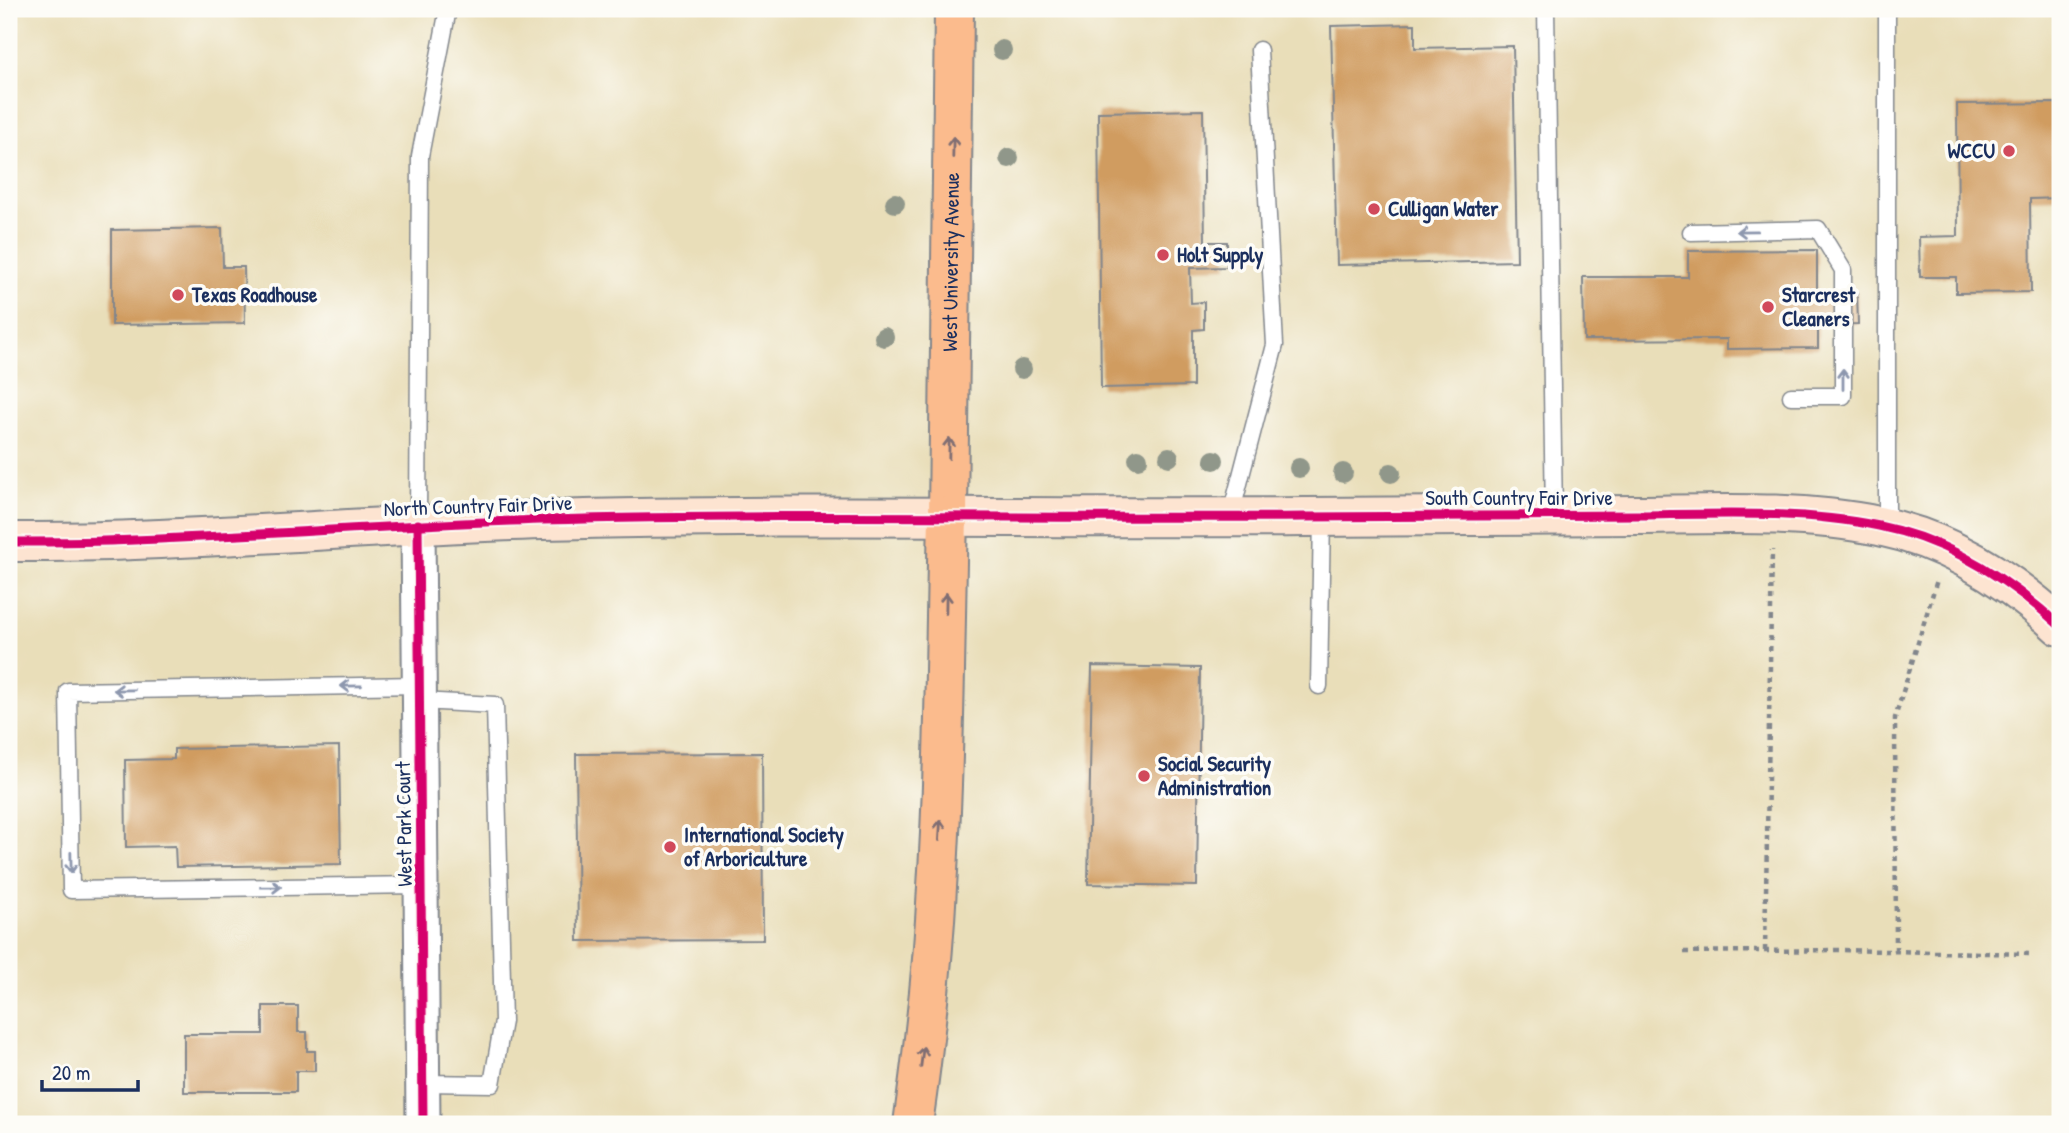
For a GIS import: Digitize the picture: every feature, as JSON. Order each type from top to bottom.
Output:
[{"type":"main road","name":"West University Avenue","points":[[913,1124],[923,1052],[942,793],[954,9]]},
{"type":"street","name":"South Country Fair Drive","points":[[948,516],[1230,518],[1773,515],[1847,520],[1927,540],[1980,565],[2034,602],[2060,626]]},
{"type":"street","name":"North Country Fair Drive","points":[[9,542],[132,540],[418,524],[652,518],[948,516]]},
{"type":"street","name":"West Park Court","points":[[418,524],[423,1124]]},
{"type":"lane","points":[[418,524],[420,156],[448,9]]},
{"type":"lane","points":[[1546,9],[1554,515]]},
{"type":"lane","points":[[1887,9],[1887,528]]},
{"type":"lane","points":[[1230,518],[1275,345],[1259,50]]},
{"type":"lane","points":[[1690,232],[1818,229],[1843,270],[1843,396],[1791,396]]},
{"type":"lane","points":[[1318,686],[1322,517]]},
{"type":"lane","points":[[422,885],[71,890],[68,691],[420,693],[495,705],[503,1021],[492,1084],[424,1083]]},
{"type":"path","points":[[1765,951],[1773,515]]},
{"type":"path","points":[[1896,951],[1895,718],[1947,550]]},
{"type":"path","points":[[1684,952],[1896,951],[2032,954]]},
{"type":"building","points":[[1415,24],[1415,48],[1513,46],[1517,261],[1337,265],[1331,26]]},
{"type":"building","name":"WCCU","points":[[2060,103],[2060,198],[2030,199],[2031,292],[1956,293],[1956,277],[1920,277],[1919,237],[1958,236],[1957,104]]},
{"type":"building","name":"Holt Supply","points":[[1203,110],[1205,242],[1227,242],[1227,267],[1190,268],[1191,303],[1204,302],[1204,329],[1193,330],[1193,386],[1101,388],[1098,112]]},
{"type":"building","name":"Texas Roadhouse","points":[[222,228],[223,267],[244,267],[245,323],[112,325],[112,230]]},
{"type":"building","points":[[1817,250],[1817,293],[1857,292],[1858,324],[1818,325],[1818,348],[1727,349],[1727,339],[1584,340],[1583,277],[1688,277],[1688,251]]},
{"type":"building","name":"Social Security Administration","points":[[1092,666],[1200,668],[1197,886],[1088,884]]},
{"type":"building","points":[[339,746],[341,864],[176,867],[175,846],[126,847],[125,760],[174,759],[174,749]]},
{"type":"building","name":"International Society of Arboriculture","points":[[762,753],[763,940],[578,941],[576,754]]},
{"type":"building","points":[[263,1006],[298,1006],[298,1032],[307,1032],[307,1051],[315,1051],[315,1071],[296,1071],[296,1092],[184,1092],[184,1034],[263,1034]]},
{"type":"cycle path","points":[[9,542],[118,541],[491,522],[637,518],[1790,515],[1879,526],[1929,541],[1999,577],[2060,626]]},
{"type":"cycle path","points":[[418,524],[423,1124]]},
{"type":"place","name":"WCCU","points":[[2009,151]]},
{"type":"place","name":"Culligan Water","points":[[1374,209]]},
{"type":"place","name":"Holt Supply","points":[[1163,255]]},
{"type":"place","name":"Texas Roadhouse","points":[[178,295]]},
{"type":"place","name":"Starcrest Cleaners","points":[[1768,307]]},
{"type":"place","name":"Social Security Administration","points":[[1144,776]]},
{"type":"place","name":"International Society of Arboriculture","points":[[670,847]]}]
